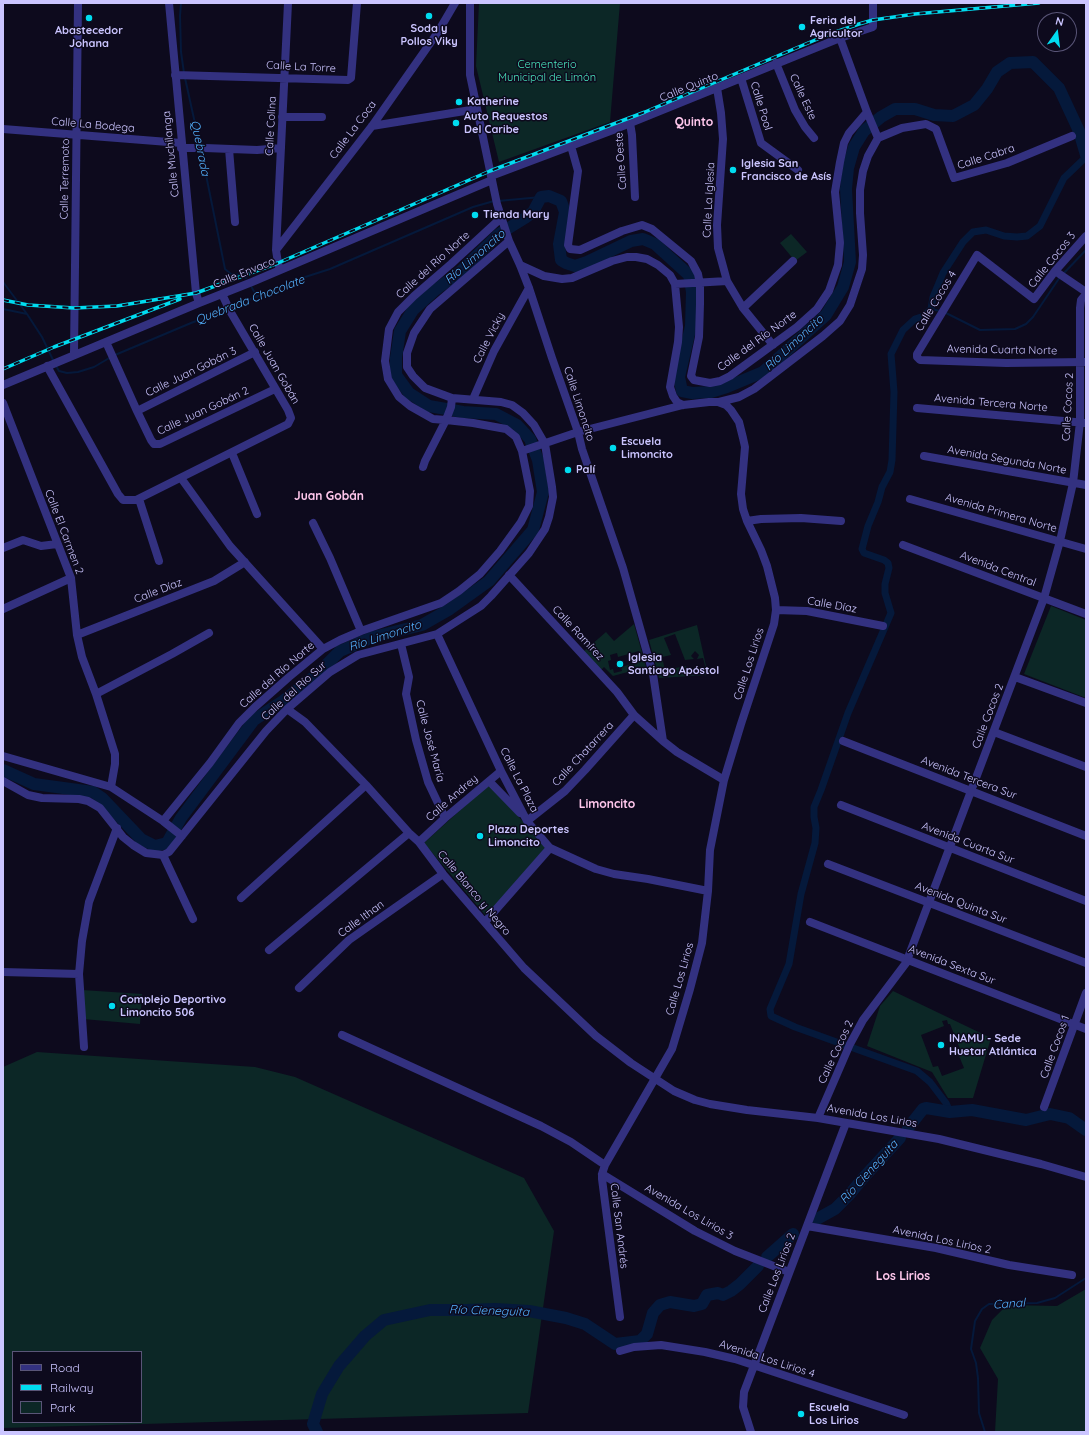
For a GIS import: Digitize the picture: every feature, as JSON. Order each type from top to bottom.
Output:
[{"type":"street","name":"Calle Terremoto","points":[[74,354],[78,3]]},
{"type":"street","name":"Calle Muchilanga","points":[[168,3],[177,75],[181,146],[196,293],[199,303]]},
{"type":"street","name":"Calle Colina","points":[[276,250],[288,3]]},
{"type":"street","name":"Calle La Torre","points":[[177,75],[191,74],[348,80],[351,78],[357,3]]},
{"type":"street","name":"Calle La Coca","points":[[276,250],[372,126],[438,32],[455,3]]},
{"type":"street","name":"Calle Limoncito","points":[[470,3],[470,75],[496,200],[508,239],[529,288],[623,568],[653,674],[663,741]]},
{"type":"street","name":"Calle Quinto","points":[[492,178],[776,63],[873,27],[873,3]]},
{"type":"street","points":[[523,451],[578,432],[683,405],[718,402],[739,397],[754,389],[840,321],[850,305],[862,269],[863,255],[860,190],[863,171],[868,156],[878,138],[840,38]]},
{"type":"street","name":"Calle Este","points":[[776,63],[795,110],[805,127],[814,138]]},
{"type":"street","name":"Calle Pool","points":[[741,78],[761,142],[798,170]]},
{"type":"street","name":"Calle La Iglesia","points":[[717,88],[723,140],[717,225],[718,248],[727,281],[744,308],[773,345]]},
{"type":"street","points":[[372,126],[477,110]]},
{"type":"street","name":"Calle del Río Norte","points":[[571,146],[578,171],[568,245],[570,249],[580,250],[622,231],[642,225],[652,228],[691,261],[698,274],[700,284],[699,336],[691,376],[694,380],[710,383],[720,381],[730,376],[773,345],[816,309],[829,292],[838,265],[840,243],[835,192],[842,150],[849,133],[867,112]]},
{"type":"street","points":[[282,117],[322,117]]},
{"type":"street","name":"Calle Oeste","points":[[630,123],[635,197]]},
{"type":"street","name":"Calle Cabra","points":[[878,138],[902,128],[926,124],[936,129],[954,178],[1007,163],[1072,136]]},
{"type":"street","name":"Calle La Bodega","points":[[3,129],[76,134],[191,148],[257,150],[281,148]]},
{"type":"street","points":[[229,149],[235,222]]},
{"type":"street","name":"Calle Envaco","points":[[3,385],[74,354],[108,344],[199,303],[280,270],[492,178]]},
{"type":"street","name":"Calle del Río Norte","points":[[163,821],[212,761],[239,723],[254,707],[289,677],[323,649],[361,631],[441,603],[459,591],[480,574],[500,551],[521,522],[529,506],[530,491],[523,451],[516,437],[506,429],[473,423],[448,414],[433,418],[410,406],[399,397],[388,379],[385,361],[389,329],[398,312],[414,296],[502,221]]},
{"type":"street","name":"Calle Cocos 3","points":[[1034,299],[1055,271],[1086,236]]},
{"type":"street","name":"Calle del Río Sur","points":[[163,855],[169,852],[266,731],[287,709],[330,672],[358,655],[437,634],[481,606],[529,553],[545,529],[553,497],[552,487],[542,445],[534,425],[523,413],[512,405],[501,402],[452,398],[425,388],[413,376],[407,367],[407,353],[414,333],[430,309],[508,239]]},
{"type":"street","points":[[276,250],[280,270]]},
{"type":"street","name":"Calle Cocos 4","points":[[918,359],[917,354],[977,255],[1034,299]]},
{"type":"street","points":[[520,265],[544,276],[562,279],[572,278],[612,261],[627,257],[636,257],[647,259],[658,265],[670,275],[675,284],[679,327],[678,342],[670,387],[677,402],[683,405]]},
{"type":"street","points":[[744,308],[793,261]]},
{"type":"street","points":[[1055,271],[1085,297]]},
{"type":"street","points":[[675,284],[700,284],[727,281]]},
{"type":"street","name":"Calle Vicky","points":[[472,399],[494,352],[529,288]]},
{"type":"street","name":"Calle Juan Gobán","points":[[139,499],[288,424],[291,418],[288,410],[222,294]]},
{"type":"street","name":"Calle Cocos 2","points":[[818,1118],[850,1044],[863,1020],[907,960],[1044,598],[1060,541],[1073,483],[1083,423],[1083,362],[1080,308],[1085,297]]},
{"type":"street","name":"Calle Juan Gobán 2","points":[[108,344],[151,440],[157,444],[275,389]]},
{"type":"street","name":"Calle Juan Gobán 3","points":[[137,411],[255,352]]},
{"type":"street","name":"Avenida Cuarta Norte","points":[[918,359],[1006,363],[1083,362]]},
{"type":"street","points":[[49,366],[118,494],[123,500],[139,499],[159,561]]},
{"type":"street","points":[[423,467],[448,414],[452,398]]},
{"type":"street","name":"Calle Los Lirios","points":[[655,1079],[672,1049],[702,943],[708,891],[710,850],[724,780],[774,624],[776,610],[775,598],[767,566],[743,509],[741,494],[745,447],[739,422],[726,405],[718,402]]},
{"type":"street","name":"Calle El Carmen 2","points":[[3,404],[71,578],[77,635],[82,657],[96,694],[115,754],[115,764],[111,787]]},
{"type":"street","name":"Avenida Tercera Norte","points":[[917,408],[1083,423]]},
{"type":"street","points":[[232,453],[257,514]]},
{"type":"street","name":"Avenida Segunda Norte","points":[[924,456],[1086,485]]},
{"type":"street","points":[[182,478],[230,546],[323,649]]},
{"type":"street","name":"Avenida Primera Norte","points":[[910,499],[1086,549]]},
{"type":"street","points":[[747,521],[761,519],[801,518],[841,521]]},
{"type":"street","points":[[313,523],[330,558],[361,631]]},
{"type":"street","points":[[3,548],[23,540],[41,546],[57,544]]},
{"type":"street","name":"Avenida Central","points":[[903,545],[1086,614]]},
{"type":"street","name":"Calle Díaz","points":[[77,635],[214,581],[245,562]]},
{"type":"street","name":"Calle Ramírez","points":[[509,575],[617,692],[634,715],[663,741]]},
{"type":"street","points":[[3,610],[71,578]]},
{"type":"street","name":"Calle Díaz","points":[[776,610],[807,611],[883,626]]},
{"type":"street","points":[[96,694],[209,633]]},
{"type":"street","name":"Calle La Plaza","points":[[437,634],[501,771],[527,821],[550,848],[596,869],[614,874],[656,880],[708,891]]},
{"type":"street","name":"Calle José María","points":[[401,644],[409,677],[406,694],[416,740],[428,782],[445,818]]},
{"type":"street","points":[[1015,677],[1086,703]]},
{"type":"street","name":"Calle Blanco y Negro","points":[[287,709],[305,722],[366,785],[418,842],[443,874],[524,968],[596,1036],[631,1063],[655,1079]]},
{"type":"street","name":"Calle Chatarrera","points":[[527,821],[565,791],[634,715]]},
{"type":"street","points":[[994,732],[1086,766]]},
{"type":"street","points":[[663,741],[676,752],[724,780]]},
{"type":"street","name":"Avenida Tercera Sur","points":[[843,741],[1086,836]]},
{"type":"street","points":[[3,756],[111,787],[163,821],[182,836]]},
{"type":"street","name":"Calle Andrey","points":[[418,842],[501,771]]},
{"type":"street","points":[[3,781],[28,795],[42,798],[79,799],[88,801],[100,808],[123,837],[133,846],[146,853],[163,855],[193,919]]},
{"type":"street","points":[[489,781],[527,821]]},
{"type":"street","points":[[241,898],[366,785]]},
{"type":"street","name":"Avenida Cuarta Sur","points":[[841,805],[1086,901]]},
{"type":"street","points":[[84,1047],[79,974],[82,941],[89,902],[117,828]]},
{"type":"street","points":[[269,950],[409,833]]},
{"type":"street","points":[[485,922],[550,848]]},
{"type":"street","name":"Avenida Quinta Sur","points":[[828,864],[1086,963]]},
{"type":"street","name":"Calle Ithan","points":[[299,988],[349,940],[443,874]]},
{"type":"street","name":"Avenida Sexta Sur","points":[[810,922],[1086,1029]]},
{"type":"street","points":[[3,972],[79,974]]},
{"type":"street","name":"Calle Cocos 1","points":[[1044,1107],[1086,993]]},
{"type":"street","points":[[342,1035],[541,1126],[571,1142],[605,1165]]},
{"type":"street","name":"Avenida Los Lirios","points":[[655,1079],[674,1091],[694,1100],[710,1104],[818,1118],[914,1134],[972,1146],[1086,1177]]},
{"type":"street","name":"Calle San Andrés","points":[[620,1317],[602,1174],[605,1165],[655,1079]]},
{"type":"street","name":"Calle Los Lirios 2","points":[[751,1432],[743,1407],[744,1392],[846,1123]]},
{"type":"street","name":"Avenida Los Lirios 3","points":[[602,1174],[695,1231],[735,1251],[790,1272]]},
{"type":"street","name":"Avenida Los Lirios 2","points":[[807,1226],[936,1248],[1009,1265],[1072,1275]]},
{"type":"street","name":"Avenida Los Lirios 4","points":[[620,1351],[634,1346],[661,1345],[705,1352],[735,1359],[904,1415]]},
{"type":"green space","name":"Cementerio Municipal de Limón","points":[[479,3],[620,3],[610,122],[499,162],[476,66]]},
{"type":"green space","points":[[791,234],[807,252],[795,261],[780,243]]},
{"type":"green space","points":[[1051,606],[1086,620],[1086,698],[1024,674]]},
{"type":"green space","points":[[634,624],[646,667],[613,676],[604,667],[600,671],[583,652],[606,632],[614,641]],"holes":[[[639,651],[642,661],[621,667],[622,671],[614,673],[613,669],[610,670],[608,661],[611,660],[610,655],[617,653],[618,657]]]},
{"type":"green space","points":[[697,625],[708,675],[659,678],[649,640]],"holes":[[[675,634],[685,660],[694,659],[691,656],[695,651],[699,655],[697,659],[703,658],[707,673],[688,675],[686,666],[665,670],[662,657],[671,655],[664,638]]]},
{"type":"green space","points":[[489,784],[546,847],[486,916],[424,843]]},
{"type":"green space","name":"Complejo Deportivo Limoncito 506","points":[[82,990],[142,994],[140,1024],[83,1019]]},
{"type":"green space","points":[[893,991],[991,1038],[973,1098],[948,1098],[932,1072],[867,1046],[880,1006]],"holes":[[[947,1020],[948,1024],[950,1024],[962,1054],[959,1056],[964,1068],[942,1076],[938,1066],[933,1067],[921,1035],[944,1026],[942,1021]]]},
{"type":"green space","points":[[37,1052],[255,1067],[295,1077],[524,1178],[554,1231],[528,1413],[3,1428],[3,1067]]},
{"type":"green space","points":[[1086,1289],[1086,1432],[995,1432],[998,1379],[980,1348],[992,1320],[1007,1305],[1057,1306]]},
{"type":"waterway","name":"Quebrada","points":[[181,3],[181,52],[184,73]]},
{"type":"waterway","name":"Río Limoncito","points":[[3,770],[34,784],[93,792],[102,798],[141,839],[155,846],[167,843],[181,818],[254,720],[283,701],[315,676],[340,651],[373,637],[422,625],[450,609],[489,581],[533,530],[543,492],[538,460],[530,439],[517,425],[496,414],[463,412],[429,406],[409,393],[396,375],[396,358],[400,331],[413,310],[434,291],[461,271],[499,234],[533,212],[541,197],[549,196],[561,201],[565,212],[559,244],[561,260],[566,263],[575,266],[587,262],[631,241],[643,239],[655,244],[689,275],[692,292],[691,326],[679,377],[682,391],[692,393],[711,392],[763,372],[826,315],[843,287],[850,262],[846,189],[848,168],[854,147],[864,131],[881,117],[895,109],[915,109],[934,115],[953,116],[974,105],[987,89],[997,72],[1010,63],[1033,62],[1059,88],[1079,131],[1086,155]]},
{"type":"waterway","name":"Quebrada","points":[[185,78],[200,146]]},
{"type":"waterway","name":"Quebrada","points":[[201,150],[225,269],[231,274],[241,275],[246,278]]},
{"type":"waterway","points":[[950,1112],[946,1103],[930,1082],[917,1071],[795,1027],[771,1016],[770,1009],[789,964],[801,894],[815,843],[816,828],[814,807],[848,713],[891,613],[885,593],[885,584],[889,568],[888,563],[884,560],[864,553],[862,549],[868,526],[878,502],[882,487],[890,472],[892,460],[894,392],[891,354],[903,330],[915,319],[924,316],[931,309],[933,297],[943,273],[963,242],[973,232],[986,230],[1004,236],[1027,236],[1040,226],[1064,178],[1086,157]]},
{"type":"waterway","name":"Quebrada Chocolate","points":[[498,201],[541,197]]},
{"type":"waterway","name":"Quebrada Chocolate","points":[[231,307],[302,278],[330,269],[473,207],[494,201]]},
{"type":"waterway","points":[[1063,274],[1086,250]]},
{"type":"waterway","points":[[944,312],[980,330],[1015,329],[1026,324],[1033,317],[1060,277]]},
{"type":"waterway","name":"Quebrada Chocolate","points":[[3,282],[42,337],[54,362]]},
{"type":"waterway","name":"Quebrada","points":[[251,286],[257,297]]},
{"type":"waterway","name":"Canal","points":[[3,309],[27,314]]},
{"type":"waterway","name":"Quebrada Chocolate","points":[[115,355],[227,309]]},
{"type":"waterway","points":[[931,309],[940,311]]},
{"type":"waterway","name":"Quebrada Chocolate","points":[[56,366],[59,371],[67,373],[78,372],[94,367],[111,357]]},
{"type":"waterway","name":"Río Cieneguita","points":[[908,1128],[923,1109],[926,1108],[950,1112],[972,1110],[1026,1120],[1050,1114],[1069,1118],[1086,1130]]},
{"type":"waterway","name":"Río Cieneguita","points":[[817,1219],[835,1209],[900,1138]]},
{"type":"waterway","name":"Río Cieneguita","points":[[767,1257],[793,1234]]},
{"type":"waterway","name":"Río Cieneguita","points":[[317,1432],[313,1424],[322,1394],[339,1366],[365,1336],[384,1320],[430,1310],[495,1309],[529,1311],[566,1318],[585,1324],[615,1344],[640,1341],[647,1334],[653,1313],[660,1305],[670,1302],[694,1306],[702,1304],[707,1295],[718,1293],[723,1295],[731,1291],[758,1266]]},
{"type":"waterway","name":"Canal","points":[[985,1432],[979,1413],[978,1378],[976,1363],[971,1349],[975,1321],[982,1309],[989,1304],[1037,1303],[1055,1298],[1086,1278]]},
{"type":"railway","points":[[3,300],[28,305],[74,308],[117,306],[196,293],[278,263],[490,171],[645,112],[827,35],[873,20],[915,14],[1039,3]]},
{"type":"railway","points":[[3,369],[54,347],[180,299]]},
{"type":"place","name":"Soda y Pollos Viky","points":[[429,16]]},
{"type":"place","name":"Abastecedor Johana","points":[[89,18]]},
{"type":"place","name":"Feria del Agricultor","points":[[802,27]]},
{"type":"place","name":"Katherine","points":[[459,102]]},
{"type":"place","name":"Auto Requestos Del Caribe","points":[[456,123]]},
{"type":"place","name":"Iglesia San Francisco de Asís","points":[[733,170]]},
{"type":"place","name":"Tienda Mary","points":[[475,215]]},
{"type":"place","name":"Escuela Limoncito","points":[[613,448]]},
{"type":"place","name":"Palí","points":[[568,470]]},
{"type":"place","name":"Iglesia Santiago Apóstol","points":[[620,664]]},
{"type":"place","name":"Plaza Deportes Limoncito","points":[[480,836]]},
{"type":"place","name":"Complejo Deportivo Limoncito 506","points":[[112,1006]]},
{"type":"place","name":"INAMU - Sede Huetar Atlántica","points":[[941,1045]]},
{"type":"place","name":"Escuela Los Lirios","points":[[801,1414]]},
{"type":"district","name":"Quinto","points":[[694,122]]},
{"type":"district","name":"Juan Gobán","points":[[329,496]]},
{"type":"district","name":"Limoncito","points":[[607,804]]},
{"type":"district","name":"Los Lirios","points":[[903,1276]]}]
